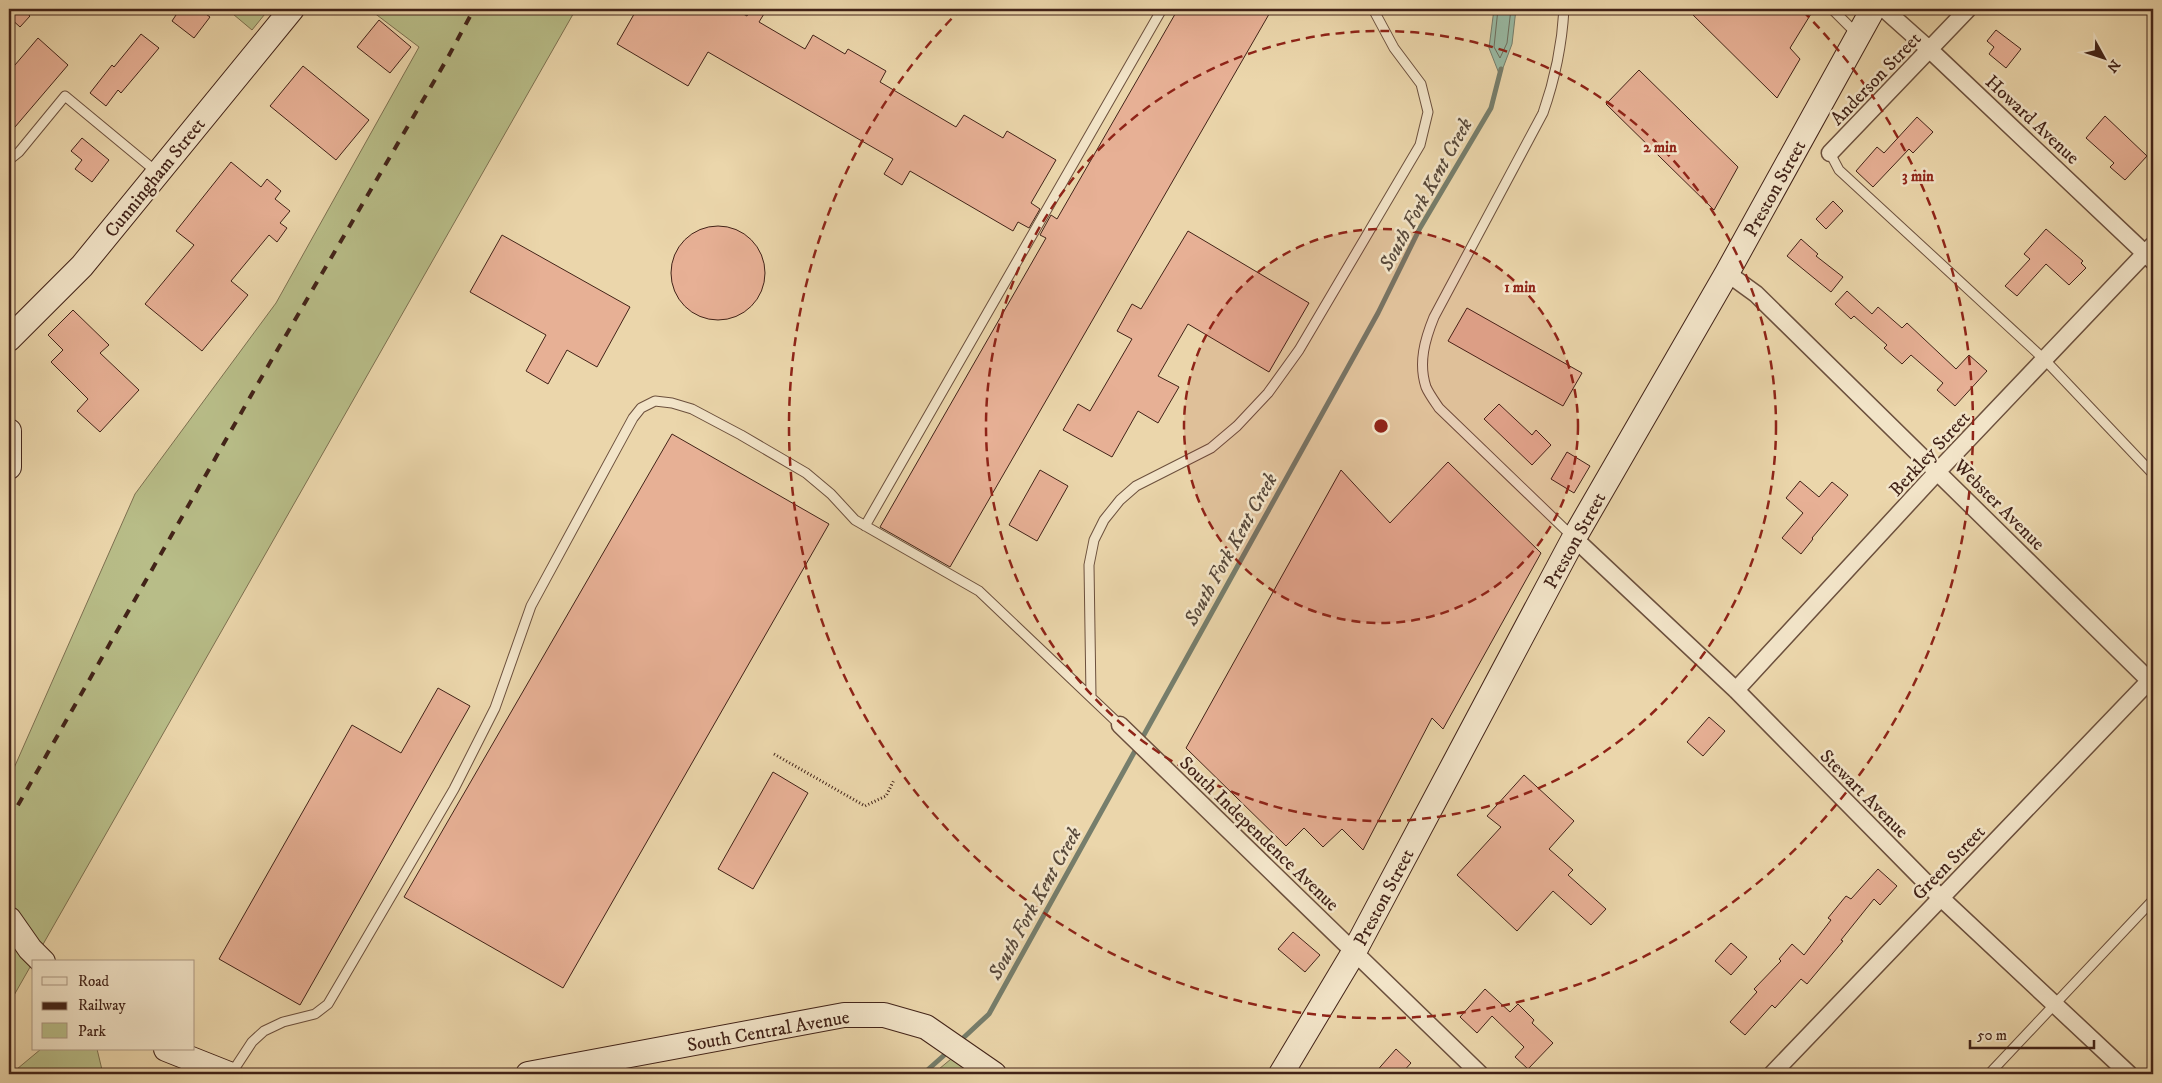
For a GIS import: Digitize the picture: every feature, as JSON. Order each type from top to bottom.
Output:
[{"type":"street","name":"Cunningham Street","points":[[9,339],[82,266],[292,9]]},
{"type":"street","name":"Preston Street","points":[[1281,1074],[1354,952],[1574,538],[1727,273],[1874,9]]},
{"type":"street","name":"Howard Avenue","points":[[1884,9],[2151,253]]},
{"type":"street","name":"Anderson Street","points":[[1830,153],[1968,9]]},
{"type":"street","name":"Berkley Street","points":[[1736,690],[1938,471],[2151,253]]},
{"type":"street","name":"Webster Avenue","points":[[1727,273],[1756,294],[2152,681]]},
{"type":"street","points":[[9,431],[9,467]]},
{"type":"street","name":"Stewart Avenue","points":[[1574,538],[1736,690],[1941,898],[2128,1074]]},
{"type":"street","name":"Green Street","points":[[1772,1074],[2152,681]]},
{"type":"street","name":"South Independence Avenue","points":[[1120,725],[1480,1074]]},
{"type":"street","points":[[9,919],[30,950],[41,960]]},
{"type":"street","name":"South Central Avenue","points":[[528,1074],[844,1015],[884,1015],[926,1027],[989,1070]]},
{"type":"street","points":[[169,1050],[230,1074]]},
{"type":"lane","points":[[865,526],[1162,9]]},
{"type":"lane","points":[[1091,696],[1088,565],[1094,540],[1104,520],[1120,500],[1136,486],[1211,448],[1237,426],[1268,393],[1299,350],[1420,145],[1428,112],[1421,84],[1394,48],[1372,9]]},
{"type":"lane","points":[[1564,9],[1562,37],[1553,83],[1543,113],[1434,317],[1424,341],[1422,363],[1426,388],[1439,408],[1574,538]]},
{"type":"lane","points":[[1832,9],[1859,36]]},
{"type":"lane","points":[[9,160],[19,152],[66,96],[158,173]]},
{"type":"lane","points":[[1830,153],[1839,170],[2045,360],[2153,474]]},
{"type":"lane","points":[[230,1074],[252,1042],[264,1032],[283,1022],[315,1014],[328,1004],[454,789],[495,708],[531,606],[632,418],[641,408],[655,401],[672,403],[692,409],[806,473],[831,494],[855,520],[978,592],[1120,725]]},
{"type":"lane","points":[[1989,1074],[2153,900]]},
{"type":"path","points":[[774,754],[865,806],[886,796],[894,780]]},
{"type":"green space","points":[[227,9],[269,9],[252,30]]},
{"type":"green space","points":[[369,9],[576,9],[34,960],[32,960],[32,964],[9,1004],[9,773],[14,768],[135,494],[276,303],[419,47]]},
{"type":"green space","points":[[40,1050],[97,1050],[103,1074],[11,1074]]},
{"type":"green space","points":[[951,1059],[972,1074],[933,1074]]},
{"type":"water","points":[[1494,9],[1516,9],[1512,44],[1500,76],[1489,48]]},
{"type":"building","points":[[9,9],[22,9],[30,16],[20,27],[9,17]]},
{"type":"building","points":[[180,9],[199,9],[210,17],[194,38],[172,21]]},
{"type":"building","points":[[637,9],[734,9],[747,16],[751,9],[767,9],[759,22],[805,49],[813,35],[845,54],[848,49],[886,71],[880,82],[956,127],[964,115],[1003,138],[1007,131],[1056,160],[1031,203],[1040,209],[1029,228],[1018,222],[1013,231],[910,171],[902,185],[884,174],[893,159],[708,52],[688,86],[617,44]]},
{"type":"building","points":[[1178,9],[1272,9],[950,567],[880,527],[1046,238],[1040,235],[1051,215],[1057,219]]},
{"type":"building","points":[[1687,9],[1814,9],[1790,48],[1800,59],[1777,98]]},
{"type":"building","points":[[379,20],[411,47],[390,73],[357,47]]},
{"type":"building","points":[[1996,30],[2021,49],[2006,68],[1989,54],[1994,47],[1987,41]]},
{"type":"building","points":[[141,34],[159,48],[121,93],[118,90],[106,106],[90,93],[112,65],[114,67]]},
{"type":"building","points":[[38,38],[68,65],[9,134],[9,72]]},
{"type":"building","points":[[303,66],[369,120],[336,160],[270,106]]},
{"type":"building","points":[[1639,70],[1738,167],[1714,210],[1606,104]]},
{"type":"building","points":[[2105,116],[2147,156],[2125,180],[2110,167],[2114,163],[2086,138]]},
{"type":"building","points":[[1917,117],[1933,132],[1913,153],[1909,149],[1873,187],[1856,171],[1877,147],[1884,153]]},
{"type":"building","points":[[82,138],[109,160],[92,182],[75,169],[82,160],[71,151]]},
{"type":"building","points":[[231,162],[261,187],[267,179],[281,191],[275,199],[290,211],[280,223],[287,228],[277,242],[269,235],[231,281],[248,295],[202,351],[145,304],[194,245],[176,231]]},
{"type":"building","points":[[1833,201],[1843,211],[1826,229],[1816,219]]},
{"type":"building","points":[[718,226],[736,229],[751,240],[762,255],[765,273],[762,291],[751,306],[736,317],[718,320],[700,317],[685,306],[674,291],[671,273],[674,255],[685,240],[700,229]]},
{"type":"building","points":[[2046,229],[2083,261],[2081,263],[2086,268],[2069,285],[2046,264],[2017,296],[2005,286],[2030,259],[2024,254]]},
{"type":"building","points":[[1188,231],[1309,303],[1269,372],[1188,324],[1158,376],[1179,387],[1158,423],[1138,411],[1112,457],[1063,430],[1078,404],[1090,411],[1132,339],[1117,331],[1132,304],[1141,309]]},
{"type":"building","points":[[502,235],[630,307],[597,367],[567,350],[548,384],[526,371],[546,335],[470,292]]},
{"type":"building","points":[[1801,239],[1818,254],[1816,256],[1843,277],[1831,292],[1787,256]]},
{"type":"building","points":[[1847,291],[1872,314],[1878,307],[1902,328],[1907,323],[1956,369],[1969,355],[1987,371],[1955,406],[1937,390],[1943,383],[1911,355],[1902,364],[1884,348],[1887,345],[1854,316],[1851,319],[1835,304]]},
{"type":"building","points":[[1467,308],[1582,373],[1563,406],[1448,341]]},
{"type":"building","points":[[73,310],[109,345],[100,353],[139,390],[100,432],[77,411],[88,399],[51,362],[63,350],[48,335]]},
{"type":"building","points":[[1499,404],[1532,435],[1536,430],[1551,445],[1532,465],[1484,419]]},
{"type":"building","points":[[672,434],[829,524],[563,988],[404,897]]},
{"type":"building","points":[[1567,452],[1590,466],[1574,493],[1551,479]]},
{"type":"building","points":[[1448,462],[1541,553],[1443,729],[1432,718],[1363,850],[1342,829],[1323,847],[1304,828],[1286,846],[1186,748],[1341,470],[1390,523]]},
{"type":"building","points":[[1040,470],[1068,486],[1037,541],[1009,525]]},
{"type":"building","points":[[1800,481],[1819,497],[1832,482],[1848,495],[1801,554],[1782,538],[1803,513],[1786,498]]},
{"type":"building","points":[[438,688],[470,706],[300,1005],[219,959],[352,725],[401,753]]},
{"type":"building","points":[[1709,717],[1725,731],[1703,756],[1687,742]]},
{"type":"building","points":[[773,772],[808,793],[753,889],[718,869]]},
{"type":"building","points":[[1524,775],[1574,821],[1549,849],[1573,870],[1568,875],[1606,909],[1591,925],[1553,891],[1517,931],[1457,875],[1501,827],[1487,816]]},
{"type":"building","points":[[1878,869],[1897,886],[1880,905],[1874,899],[1841,940],[1843,941],[1807,984],[1801,979],[1775,1008],[1772,1005],[1745,1035],[1730,1022],[1757,992],[1754,989],[1781,961],[1779,959],[1792,944],[1804,955],[1831,920],[1828,918],[1846,896],[1851,899]]},
{"type":"building","points":[[1293,932],[1320,955],[1305,972],[1278,949]]},
{"type":"building","points":[[1731,943],[1747,957],[1731,975],[1715,961]]},
{"type":"building","points":[[1485,989],[1510,1012],[1518,1004],[1534,1020],[1532,1023],[1553,1043],[1528,1069],[1515,1057],[1524,1047],[1492,1016],[1477,1033],[1460,1017]]},
{"type":"building","points":[[1396,1049],[1411,1063],[1401,1074],[1374,1074]]},
{"type":"waterway","name":"South Fork Kent Creek","points":[[960,1041],[989,1014],[1378,313],[1420,228],[1491,108],[1501,69]]},
{"type":"waterway","name":"South Fork Kent Creek","points":[[923,1074],[950,1050]]},
{"type":"railway","points":[[9,821],[474,9]]}]
